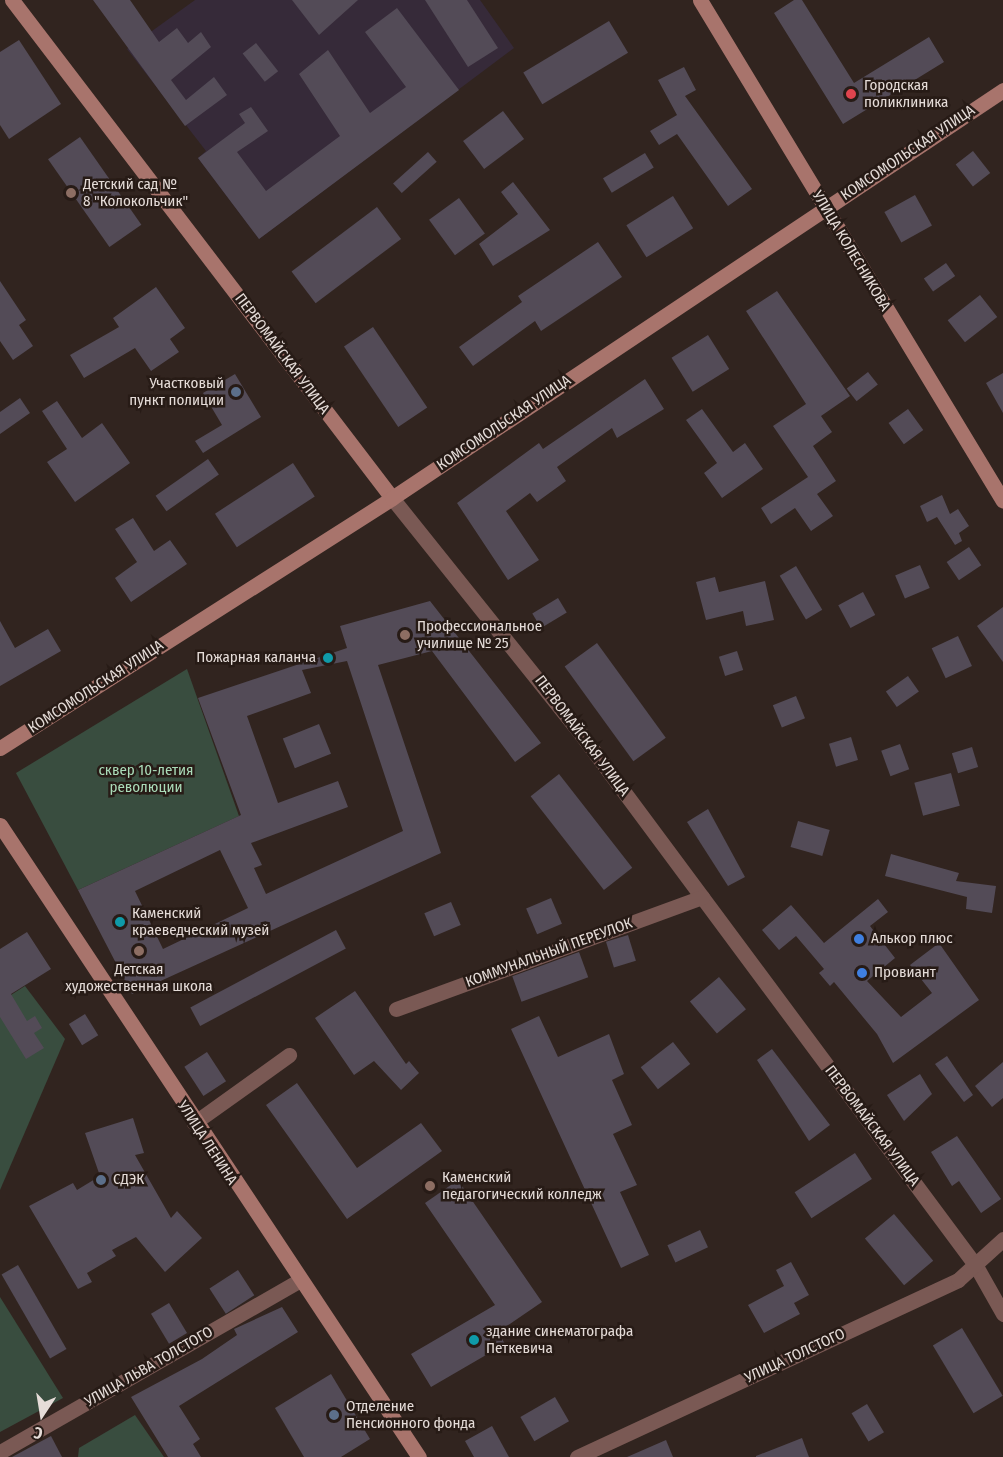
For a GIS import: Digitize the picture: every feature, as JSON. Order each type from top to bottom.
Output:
[{"type":"street","points":[[0,3],[6,0]]},
{"type":"street","name":"ПЕРВОМАЙСКАЯ УЛИЦА","points":[[12,0],[392,498],[563,709],[976,1266],[1003,1314]]},
{"type":"street","name":"УЛИЦА КОЛЕСНИКОВА","points":[[700,0],[1003,501]]},
{"type":"street","name":"КОМСОМОЛЬСКАЯ УЛИЦА","points":[[0,748],[392,498],[1003,90]]},
{"type":"street","name":"УЛИЦА ЛЕНИНА","points":[[0,825],[298,1281],[419,1457]]},
{"type":"street","name":"КОММУНАЛЬНЫЙ ПЕРЕУЛОК","points":[[396,1009],[702,897]]},
{"type":"street","points":[[194,1123],[289,1055]]},
{"type":"street","name":"УЛИЦА ТОЛСТОГО","points":[[577,1457],[958,1280],[1003,1239]]},
{"type":"street","name":"УЛИЦА ЛЬВА ТОЛСТОГО","points":[[0,1452],[298,1281]]},
{"type":"shaded area","points":[[195,0],[480,0],[514,48],[259,239],[198,158],[206,151],[127,49]]},
{"type":"green space","name":"сквер 10-летия революции","points":[[187,669],[239,816],[78,890],[16,773]]},
{"type":"green space","points":[[25,986],[65,1039],[0,1190],[0,1002]]},
{"type":"green space","points":[[0,1297],[63,1398],[0,1432]]},
{"type":"green space","points":[[135,1415],[164,1457],[78,1457],[79,1448]]},
{"type":"building","points":[[93,0],[130,0],[159,42],[177,28],[188,43],[201,32],[211,47],[171,80],[186,100],[214,77],[227,95],[185,126]]},
{"type":"building","points":[[292,0],[358,0],[319,35]]},
{"type":"building","points":[[425,0],[467,0],[498,48],[468,67]]},
{"type":"building","points":[[794,0],[802,0],[854,83],[929,37],[944,62],[843,124],[774,13]]},
{"type":"building","points":[[397,8],[459,90],[259,239],[198,158],[245,123],[239,114],[251,107],[268,131],[237,152],[266,191],[340,136],[299,74],[328,50],[370,113],[406,87],[365,32]]},
{"type":"building","points":[[609,21],[628,53],[542,104],[523,73]]},
{"type":"building","points":[[19,40],[61,104],[9,139],[0,125],[0,52]]},
{"type":"building","points":[[256,43],[278,71],[265,82],[243,53]]},
{"type":"building","points":[[684,67],[696,90],[685,96],[752,189],[728,206],[677,134],[659,145],[650,131],[677,115],[658,80]]},
{"type":"building","points":[[503,111],[524,139],[484,169],[463,141]]},
{"type":"building","points":[[80,137],[141,225],[109,247],[48,159]]},
{"type":"building","points":[[973,151],[990,173],[973,187],[956,165]]},
{"type":"building","points":[[428,152],[437,162],[402,193],[393,183]]},
{"type":"building","points":[[645,153],[654,168],[612,193],[603,178]]},
{"type":"building","points":[[513,182],[550,230],[493,266],[479,244],[518,214],[501,192]]},
{"type":"building","points":[[915,195],[932,226],[901,243],[884,212]]},
{"type":"building","points":[[673,196],[693,228],[646,257],[626,225]]},
{"type":"building","points":[[459,198],[485,234],[455,255],[429,220]]},
{"type":"building","points":[[377,207],[401,239],[316,303],[292,271]]},
{"type":"building","points":[[598,242],[622,277],[541,331],[535,321],[473,366],[459,347],[522,302],[518,296]]},
{"type":"building","points":[[946,263],[955,276],[933,292],[924,278]]},
{"type":"building","points":[[0,281],[26,320],[19,325],[33,346],[13,360],[0,341]]},
{"type":"building","points":[[156,287],[185,328],[170,339],[179,352],[151,371],[135,348],[84,378],[70,355],[119,327],[113,318]]},
{"type":"building","points":[[777,291],[850,396],[821,416],[832,432],[813,446],[836,481],[817,494],[833,516],[811,531],[795,508],[771,524],[761,508],[808,477],[773,426],[806,404],[746,311]]},
{"type":"building","points":[[980,295],[997,317],[965,342],[948,320]]},
{"type":"building","points":[[373,327],[427,407],[398,427],[344,347]]},
{"type":"building","points":[[708,335],[729,369],[693,392],[672,358]]},
{"type":"building","points":[[868,372],[878,385],[857,401],[847,389]]},
{"type":"building","points":[[1003,373],[1003,413],[986,383]]},
{"type":"building","points":[[235,374],[261,417],[203,453],[195,441],[222,425],[203,393]]},
{"type":"building","points":[[645,379],[664,409],[617,438],[612,428],[557,467],[566,481],[537,502],[530,493],[506,511],[539,560],[508,580],[457,503],[539,443],[543,449]]},
{"type":"building","points":[[20,398],[30,413],[0,434],[0,412]]},
{"type":"building","points":[[57,401],[82,438],[102,423],[130,463],[75,502],[47,462],[67,449],[42,411]]},
{"type":"building","points":[[702,409],[733,452],[745,443],[763,469],[722,498],[704,473],[717,463],[686,420]]},
{"type":"building","points":[[908,409],[923,430],[904,444],[889,423]]},
{"type":"building","points":[[208,459],[219,475],[166,511],[156,496]]},
{"type":"building","points":[[293,463],[315,497],[237,547],[215,514]]},
{"type":"building","points":[[942,495],[950,514],[958,509],[969,526],[959,533],[962,541],[955,545],[937,517],[927,522],[920,506]]},
{"type":"building","points":[[133,518],[154,551],[170,540],[187,564],[131,602],[115,578],[137,562],[115,529]]},
{"type":"building","points":[[969,547],[981,565],[959,580],[947,562]]},
{"type":"building","points":[[920,565],[930,588],[905,599],[895,576]]},
{"type":"building","points":[[796,566],[822,610],[806,620],[780,576]]},
{"type":"building","points":[[715,577],[719,592],[765,581],[774,620],[746,626],[743,611],[706,620],[696,582]]},
{"type":"building","points":[[863,592],[875,615],[850,628],[838,605]]},
{"type":"building","points":[[558,598],[567,613],[541,628],[532,613]]},
{"type":"building","points":[[430,601],[541,743],[515,762],[432,651],[378,665],[441,853],[132,994],[78,890],[241,815],[198,698],[347,648],[340,626]],"holes":[[[347,661],[403,831],[266,894],[254,868],[262,865],[251,843],[348,807],[338,781],[278,803],[247,716],[311,693],[302,670]],[[220,850],[248,908],[163,949],[135,891]]]},
{"type":"building","points":[[1003,607],[1003,662],[977,626]]},
{"type":"building","points":[[0,621],[15,648],[48,629],[61,651],[0,686]]},
{"type":"building","points":[[958,636],[972,666],[946,678],[932,648]]},
{"type":"building","points":[[597,643],[666,738],[633,761],[565,667]]},
{"type":"building","points":[[737,651],[743,670],[725,676],[719,657]]},
{"type":"building","points":[[908,676],[919,692],[897,707],[886,691]]},
{"type":"building","points":[[796,696],[805,718],[782,728],[773,705]]},
{"type":"building","points":[[319,724],[331,754],[295,768],[283,739]]},
{"type":"building","points":[[851,737],[858,760],[836,767],[829,744]]},
{"type":"building","points":[[900,744],[909,769],[890,776],[881,751]]},
{"type":"building","points":[[972,747],[978,767],[958,773],[952,753]]},
{"type":"building","points":[[951,773],[960,806],[923,816],[914,783]]},
{"type":"building","points":[[559,774],[632,868],[604,890],[531,796]]},
{"type":"building","points":[[708,809],[745,877],[728,886],[687,822]]},
{"type":"building","points":[[798,821],[830,830],[822,856],[791,847]]},
{"type":"building","points":[[891,854],[959,873],[956,881],[996,886],[992,913],[966,909],[967,897],[885,876]]},
{"type":"building","points":[[551,898],[562,924],[537,934],[526,909]]},
{"type":"building","points":[[878,899],[888,912],[870,926],[895,958],[867,981],[901,1017],[932,993],[910,965],[939,943],[979,1000],[893,1063],[877,1034],[834,982],[830,986],[819,973],[824,969],[796,936],[779,950],[762,930],[791,905],[824,943]]},
{"type":"building","points":[[451,902],[461,925],[434,936],[424,913]]},
{"type":"building","points":[[336,930],[346,949],[200,1026],[190,1007]]},
{"type":"building","points":[[27,932],[51,969],[11,994],[27,1021],[35,1016],[42,1028],[34,1033],[44,1048],[26,1059],[0,1017],[0,949]]},
{"type":"building","points":[[628,935],[636,961],[614,968],[606,942]]},
{"type":"building","points":[[579,952],[588,977],[522,1002],[512,976]]},
{"type":"building","points":[[719,977],[746,1009],[717,1034],[690,1001]]},
{"type":"building","points":[[355,991],[406,1064],[409,1061],[419,1073],[401,1090],[374,1061],[354,1075],[315,1018]]},
{"type":"building","points":[[85,1014],[98,1035],[82,1045],[69,1024]]},
{"type":"building","points":[[539,1016],[558,1057],[609,1034],[624,1074],[612,1080],[632,1125],[613,1134],[637,1185],[620,1192],[649,1255],[621,1268],[511,1029]]},
{"type":"building","points":[[673,1042],[690,1064],[658,1089],[641,1067]]},
{"type":"building","points":[[772,1049],[830,1125],[809,1141],[757,1060]]},
{"type":"building","points":[[207,1052],[226,1081],[203,1096],[184,1067]]},
{"type":"building","points":[[947,1056],[973,1095],[964,1102],[935,1064]]},
{"type":"building","points":[[1003,1062],[1003,1098],[992,1107],[975,1086]]},
{"type":"building","points":[[920,1074],[932,1094],[904,1121],[887,1095]]},
{"type":"building","points":[[297,1083],[357,1168],[421,1123],[442,1151],[347,1219],[266,1105]]},
{"type":"building","points":[[133,1118],[144,1153],[135,1155],[171,1218],[177,1211],[202,1238],[165,1272],[136,1237],[112,1250],[116,1256],[87,1273],[92,1282],[78,1289],[29,1206],[73,1183],[77,1190],[100,1176],[85,1133]]},
{"type":"building","points":[[957,1136],[1001,1199],[981,1213],[959,1181],[952,1186],[931,1152]]},
{"type":"building","points":[[855,1153],[872,1179],[811,1218],[795,1192]]},
{"type":"building","points":[[458,1180],[542,1302],[498,1332],[505,1344],[431,1387],[411,1354],[495,1305],[425,1203]]},
{"type":"building","points":[[894,1214],[933,1261],[904,1285],[865,1238]]},
{"type":"building","points":[[700,1230],[708,1247],[675,1262],[667,1245]]},
{"type":"building","points":[[791,1262],[809,1295],[794,1303],[800,1314],[764,1333],[748,1305],[784,1286],[776,1270]]},
{"type":"building","points":[[18,1265],[66,1349],[50,1359],[2,1274]]},
{"type":"building","points":[[238,1270],[254,1295],[226,1314],[209,1289]]},
{"type":"building","points":[[169,1303],[187,1333],[169,1344],[151,1314]]},
{"type":"building","points":[[282,1307],[298,1332],[179,1406],[200,1439],[193,1444],[201,1457],[168,1457],[131,1397],[202,1359],[237,1335],[234,1329]]},
{"type":"building","points":[[962,1328],[1003,1396],[974,1413],[933,1346]]},
{"type":"building","points":[[331,1374],[370,1439],[341,1457],[304,1457],[275,1408]]},
{"type":"building","points":[[555,1397],[569,1421],[534,1441],[520,1417]]},
{"type":"building","points":[[867,1404],[884,1432],[869,1442],[852,1413]]},
{"type":"building","points":[[492,1426],[509,1457],[474,1457],[465,1441]]},
{"type":"building","points":[[51,1436],[62,1457],[12,1457]]},
{"type":"building","points":[[802,1438],[809,1457],[756,1457],[756,1456]]},
{"type":"building","points":[[666,1440],[673,1457],[627,1457]]},
{"type":"place","name":"Городская поликлиника","points":[[851,94]]},
{"type":"place","name":"Детский сад № 8 \"Колокольчик\"","points":[[71,193]]},
{"type":"place","name":"Участковый пункт полиции","points":[[236,392]]},
{"type":"place","name":"Профессиональное училище № 25","points":[[405,635]]},
{"type":"place","name":"Пожарная каланча","points":[[328,658]]},
{"type":"place","name":"Каменский краеведческий музей","points":[[120,922]]},
{"type":"place","name":"Алькор плюс","points":[[859,939]]},
{"type":"place","name":"Детская художественная школа","points":[[139,951]]},
{"type":"place","name":"Провиант","points":[[862,973]]},
{"type":"place","name":"СДЭК","points":[[101,1180]]},
{"type":"place","name":"Каменский педагогический колледж","points":[[430,1186]]},
{"type":"place","name":"здание синематографа Петкевича","points":[[474,1340]]},
{"type":"place","name":"Отделение Пенсионного фонда","points":[[334,1415]]}]
